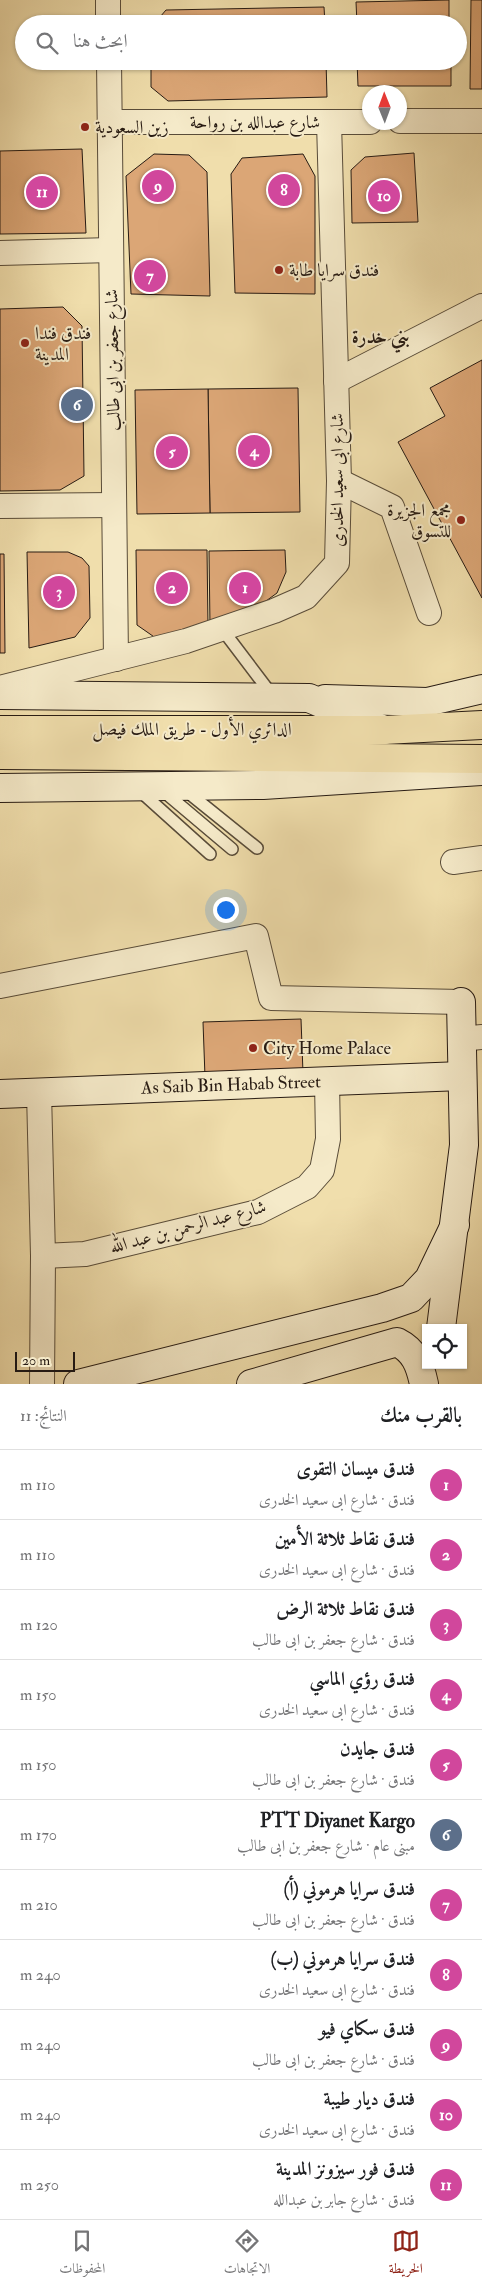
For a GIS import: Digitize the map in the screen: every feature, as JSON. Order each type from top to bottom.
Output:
[{"type":"highway","name":"الدائري الأول - طريق الملك فيصل","points":[[0,730],[384,730],[482,725]]},
{"type":"highway","name":"الدائري الأول - طريق الملك فيصل","points":[[0,755],[482,759]]},
{"type":"main road","points":[[0,695],[273,696],[427,702],[482,689]]},
{"type":"main road","points":[[309,698],[384,730]]},
{"type":"main road","points":[[0,788],[263,785],[482,771]]},
{"type":"main road","points":[[442,1324],[464,1145],[462,1076],[472,1038],[460,1002]]},
{"type":"main road","name":"As Saib Bin Habab Street","points":[[0,1094],[462,1076]]},
{"type":"main road","points":[[78,1384],[387,1307],[411,1298],[429,1279],[455,1225]]},
{"type":"main road","points":[[387,1307],[397,1342],[406,1347],[419,1362],[424,1384]]},
{"type":"main road","points":[[251,1384],[397,1342]]},
{"type":"main road","points":[[431,1384],[434,1369]]},
{"type":"street","points":[[108,0],[108,15]]},
{"type":"street","name":"شارع جعفر بن ابى طالب","points":[[109,70],[116,659]]},
{"type":"street","points":[[407,122],[482,121]]},
{"type":"street","name":"شارع عبدالله بن رواحة","points":[[110,122],[362,122]]},
{"type":"street","name":"شارع ابى سعيد الخدرى","points":[[0,688],[186,641],[222,629],[306,597],[337,563],[339,481],[330,122]]},
{"type":"street","points":[[0,253],[111,250]]},
{"type":"street","points":[[336,381],[482,306]]},
{"type":"street","points":[[339,481],[392,507],[429,613]]},
{"type":"street","points":[[0,506],[114,505]]},
{"type":"street","points":[[452,862],[482,858]]},
{"type":"street","points":[[0,986],[256,936],[271,998],[460,1002]]},
{"type":"street","name":"شارع عبد الرحمن بن عبد الله","points":[[43,1256],[85,1254],[258,1212],[307,1187],[322,1170],[328,1139],[327,1081]]},
{"type":"street","points":[[39,1092],[43,1256],[42,1384]]},
{"type":"lane","points":[[222,629],[273,696]]},
{"type":"lane","points":[[157,786],[257,848]]},
{"type":"lane","points":[[157,786],[232,849]]},
{"type":"lane","points":[[157,786],[210,854]]},
{"type":"building","points":[[449,0],[449,15],[357,15],[356,2]]},
{"type":"building","points":[[471,0],[482,0],[482,89],[470,89]]},
{"type":"building","points":[[324,7],[324,15],[162,15],[166,10]]},
{"type":"building","points":[[151,70],[326,70],[327,97],[168,101],[151,87]]},
{"type":"building","points":[[357,70],[451,70],[451,86],[358,86]]},
{"type":"building","points":[[82,149],[86,233],[0,234],[0,151]]},
{"type":"building","points":[[414,153],[418,222],[352,223],[351,170],[365,157]]},
{"type":"building","points":[[154,154],[189,155],[207,172],[210,296],[131,294],[126,176]]},
{"type":"building","points":[[303,154],[315,176],[315,294],[235,293],[231,174],[242,158]]},
{"type":"building","points":[[63,307],[82,326],[84,476],[60,490],[0,491],[0,309]]},
{"type":"building","name":"مجمع الجزيرة للتسوق","points":[[482,360],[482,598],[398,442],[445,416],[430,388]]},
{"type":"building","points":[[298,388],[300,512],[210,513],[208,389]]},
{"type":"building","points":[[208,389],[210,513],[137,514],[135,390]]},
{"type":"building","points":[[136,550],[207,550],[208,626],[160,641],[137,625]]},
{"type":"building","points":[[285,550],[286,572],[277,593],[255,609],[210,626],[209,551]]},
{"type":"building","points":[[27,552],[68,552],[82,558],[89,566],[90,618],[75,637],[29,648]]},
{"type":"building","points":[[0,554],[4,554],[5,653],[0,653]]},
{"type":"building","name":"City Home Palace","points":[[301,1019],[303,1073],[205,1077],[203,1022]]},
{"type":"place","name":"زين السعودية","points":[[85,127]]},
{"type":"place","name":"فندق سكاي فيو","points":[[158,186]]},
{"type":"place","name":"فندق سرايا هرموني (ب)","points":[[284,190]]},
{"type":"place","name":"فندق فور سيزونز المدينة","points":[[42,192]]},
{"type":"place","name":"فندق ديار طيبة","points":[[384,196]]},
{"type":"place","name":"فندق سرايا طابة","points":[[279,270]]},
{"type":"place","name":"فندق سرايا هرموني (أ)","points":[[150,276]]},
{"type":"place","name":"فندق فندا المدينة","points":[[25,343]]},
{"type":"place","name":"PTT Diyanet Kargo","points":[[77,405]]},
{"type":"place","name":"فندق رؤي الماسي","points":[[254,451]]},
{"type":"place","name":"فندق جايدن","points":[[172,452]]},
{"type":"place","name":"مجمع الجزيرة للتسوق","points":[[461,520]]},
{"type":"place","name":"فندق نقاط ثلاثة الأمين","points":[[172,588]]},
{"type":"place","name":"فندق ميسان التقوى","points":[[245,588]]},
{"type":"place","name":"فندق نقاط ثلاثة الرض","points":[[59,592]]},
{"type":"place","name":"City Home Palace","points":[[253,1048]]},
{"type":"district","name":"بني خدرة","points":[[381,337]]}]
